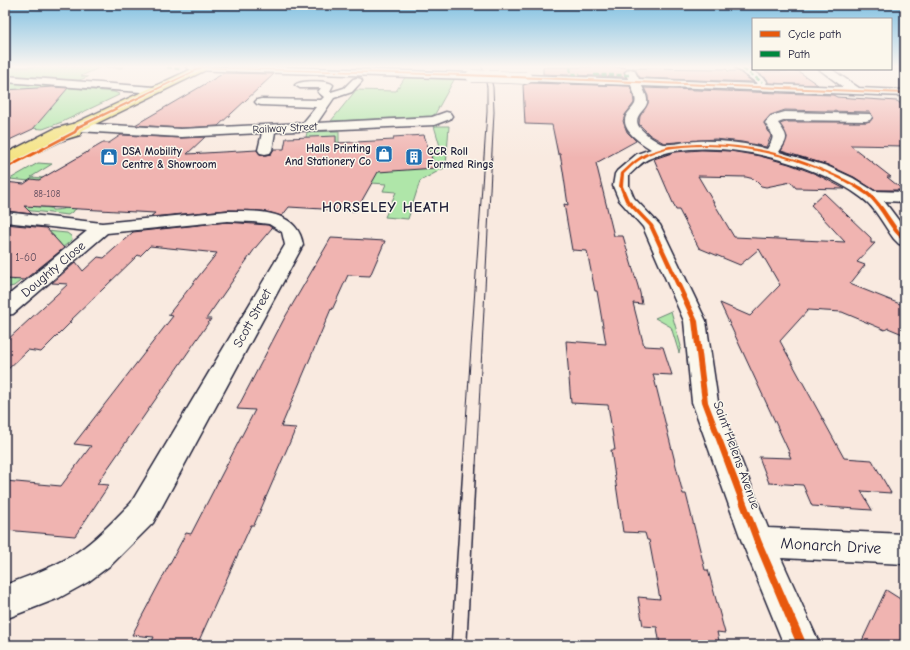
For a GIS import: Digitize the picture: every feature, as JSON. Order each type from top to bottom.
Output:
[{"type":"main road","points":[[5,169],[77,129],[140,97]]},
{"type":"main road","points":[[5,160],[59,132],[77,129]]},
{"type":"main road","points":[[5,164],[77,129]]},
{"type":"street","points":[[261,102],[327,100],[333,97]]},
{"type":"street","points":[[641,97],[641,104],[632,115],[630,121],[632,127],[644,138],[663,150]]},
{"type":"street","points":[[307,127],[327,100]]},
{"type":"street","name":"Railway Street","points":[[77,129],[204,132],[307,127],[349,131],[385,129],[412,122],[434,120],[446,116]]},
{"type":"street","points":[[771,153],[780,140],[780,135],[771,123],[775,119],[785,116],[866,117]]},
{"type":"street","points":[[838,117],[850,127]]},
{"type":"street","points":[[204,132],[217,120]]},
{"type":"street","points":[[412,122],[414,135]]},
{"type":"street","points":[[265,150],[269,129]]},
{"type":"street","points":[[154,147],[163,132]]},
{"type":"street","name":"Saint Helens Avenue","points":[[802,645],[758,542],[705,402],[695,321],[651,225],[627,200],[621,186],[622,174],[631,164],[646,155],[663,150],[696,146],[713,146],[771,153],[810,164],[825,170],[870,196],[905,240]]},
{"type":"street","points":[[870,196],[905,197]]},
{"type":"street","name":"Scott Street","points":[[5,217],[102,228],[137,227],[202,219],[238,217],[260,218],[276,221],[287,227],[293,235],[294,245],[142,513],[115,540],[85,565],[44,588],[5,602]]},
{"type":"street","name":"Doughty Close","points":[[8,304],[102,228]]},
{"type":"street","name":"Monarch Drive","points":[[758,542],[905,549]]},
{"type":"green space","points":[[5,97],[114,97],[62,122],[43,129],[5,126]]},
{"type":"green space","points":[[350,97],[444,97],[435,114],[432,116],[331,121]]},
{"type":"green space","points":[[434,126],[449,126],[446,167],[420,181],[408,219],[385,217],[396,192],[383,191],[386,184],[371,183],[281,168],[309,138],[306,137],[307,132],[339,131],[339,143],[428,147],[440,146]]},
{"type":"green space","points":[[38,163],[52,164],[31,177],[43,178],[135,172],[29,181],[10,179]]},
{"type":"green space","points":[[71,205],[80,206],[68,215],[5,208],[31,206],[51,208],[52,210],[55,210]]},
{"type":"green space","points":[[5,227],[67,233],[71,236],[72,240],[14,286],[5,288],[5,282],[9,279],[15,280],[60,244],[59,242],[53,242],[52,239],[55,237],[53,235],[27,233]]},
{"type":"green space","points":[[671,311],[681,346],[679,353],[671,327],[655,318]]},
{"type":"building","points":[[5,97],[60,97],[33,129],[5,142]]},
{"type":"building","points":[[182,97],[249,97],[218,126],[181,128],[135,125]]},
{"type":"building","points":[[524,97],[633,97],[634,103],[625,115],[623,121],[627,132],[636,141],[596,163],[614,236],[623,236],[640,293],[642,304],[633,303],[644,346],[663,347],[672,375],[653,374],[683,494],[686,494],[705,570],[708,570],[725,633],[717,632],[720,645],[660,645],[657,627],[643,626],[638,597],[660,599],[649,540],[647,540],[645,533],[623,532],[611,450],[615,450],[608,405],[571,403],[566,341],[606,344],[597,291],[595,291],[587,251],[572,250],[564,204],[568,205],[563,171],[552,125],[525,124]]},
{"type":"building","points":[[648,97],[842,97],[897,101],[905,107],[905,146],[850,145],[891,177],[887,177],[903,190],[874,190],[854,177],[828,165],[781,151],[787,137],[780,124],[786,122],[866,122],[873,118],[870,112],[785,110],[771,115],[764,123],[771,136],[766,147],[742,142],[715,139],[664,143],[650,135],[639,124],[640,116],[648,103]]},
{"type":"building","points":[[121,135],[181,138],[205,137],[187,154],[257,150],[260,154],[265,155],[271,154],[274,149],[284,149],[286,138],[336,136],[336,143],[394,140],[393,137],[424,135],[435,168],[378,172],[356,211],[289,207],[282,216],[263,211],[227,210],[150,217],[155,213],[24,206],[32,214],[5,211],[5,182],[24,184],[31,179],[39,180],[103,143],[109,143]]},
{"type":"building","points":[[701,150],[730,151],[760,156],[789,164],[816,174],[845,189],[796,188],[791,182],[766,187],[761,186],[754,179],[746,177],[698,176],[734,237],[845,242],[811,205],[824,193],[871,238],[871,243],[875,243],[857,262],[865,265],[850,284],[905,306],[905,335],[888,328],[885,330],[842,312],[808,310],[780,341],[844,458],[872,460],[891,493],[861,491],[872,510],[812,506],[803,485],[769,483],[759,457],[791,458],[790,454],[720,303],[750,316],[780,285],[759,249],[740,265],[699,248],[679,210],[676,210],[654,159],[675,152]]},
{"type":"building","points":[[227,222],[268,225],[272,228],[256,247],[206,319],[211,319],[97,484],[109,485],[75,536],[5,530],[5,481],[61,486],[91,446],[74,444],[173,316],[168,315],[217,253],[150,246],[140,256],[138,255],[69,322],[71,322],[41,352],[28,350],[5,372],[5,342],[68,284],[52,283],[76,262],[83,271],[98,257],[104,258],[133,232]]},
{"type":"building","points":[[5,224],[46,228],[64,248],[24,280],[5,279]]},
{"type":"building","points":[[331,238],[385,241],[370,276],[348,275],[332,310],[331,309],[281,427],[296,428],[254,525],[251,525],[197,645],[150,645],[154,637],[132,635],[186,533],[191,534],[255,410],[237,409],[284,319]]},
{"type":"building","points":[[886,590],[905,602],[905,645],[860,645]]},
{"type":"tram line","points":[[463,466],[487,97]]},
{"type":"tram line","points":[[476,466],[494,112],[493,97]]},
{"type":"tram line","points":[[451,645],[463,465]]},
{"type":"tram line","points":[[467,645],[476,465]]},
{"type":"cycle path","points":[[5,169],[75,132],[78,127],[140,97]]},
{"type":"cycle path","points":[[802,645],[758,542],[705,402],[695,321],[651,225],[627,200],[621,186],[622,174],[645,155],[669,147],[697,145],[728,146],[760,151],[792,159],[822,169],[848,182],[873,199],[905,240]]},
{"type":"place","name":"Halls Printing And Stationery Co","points":[[384,154]]},
{"type":"place","name":"DSA Mobility Centre & Showroom","points":[[109,157]]},
{"type":"place","name":"CCR Roll Formed Rings","points":[[414,157]]},
{"type":"district","name":"HORSELEY HEATH","points":[[386,207]]}]
